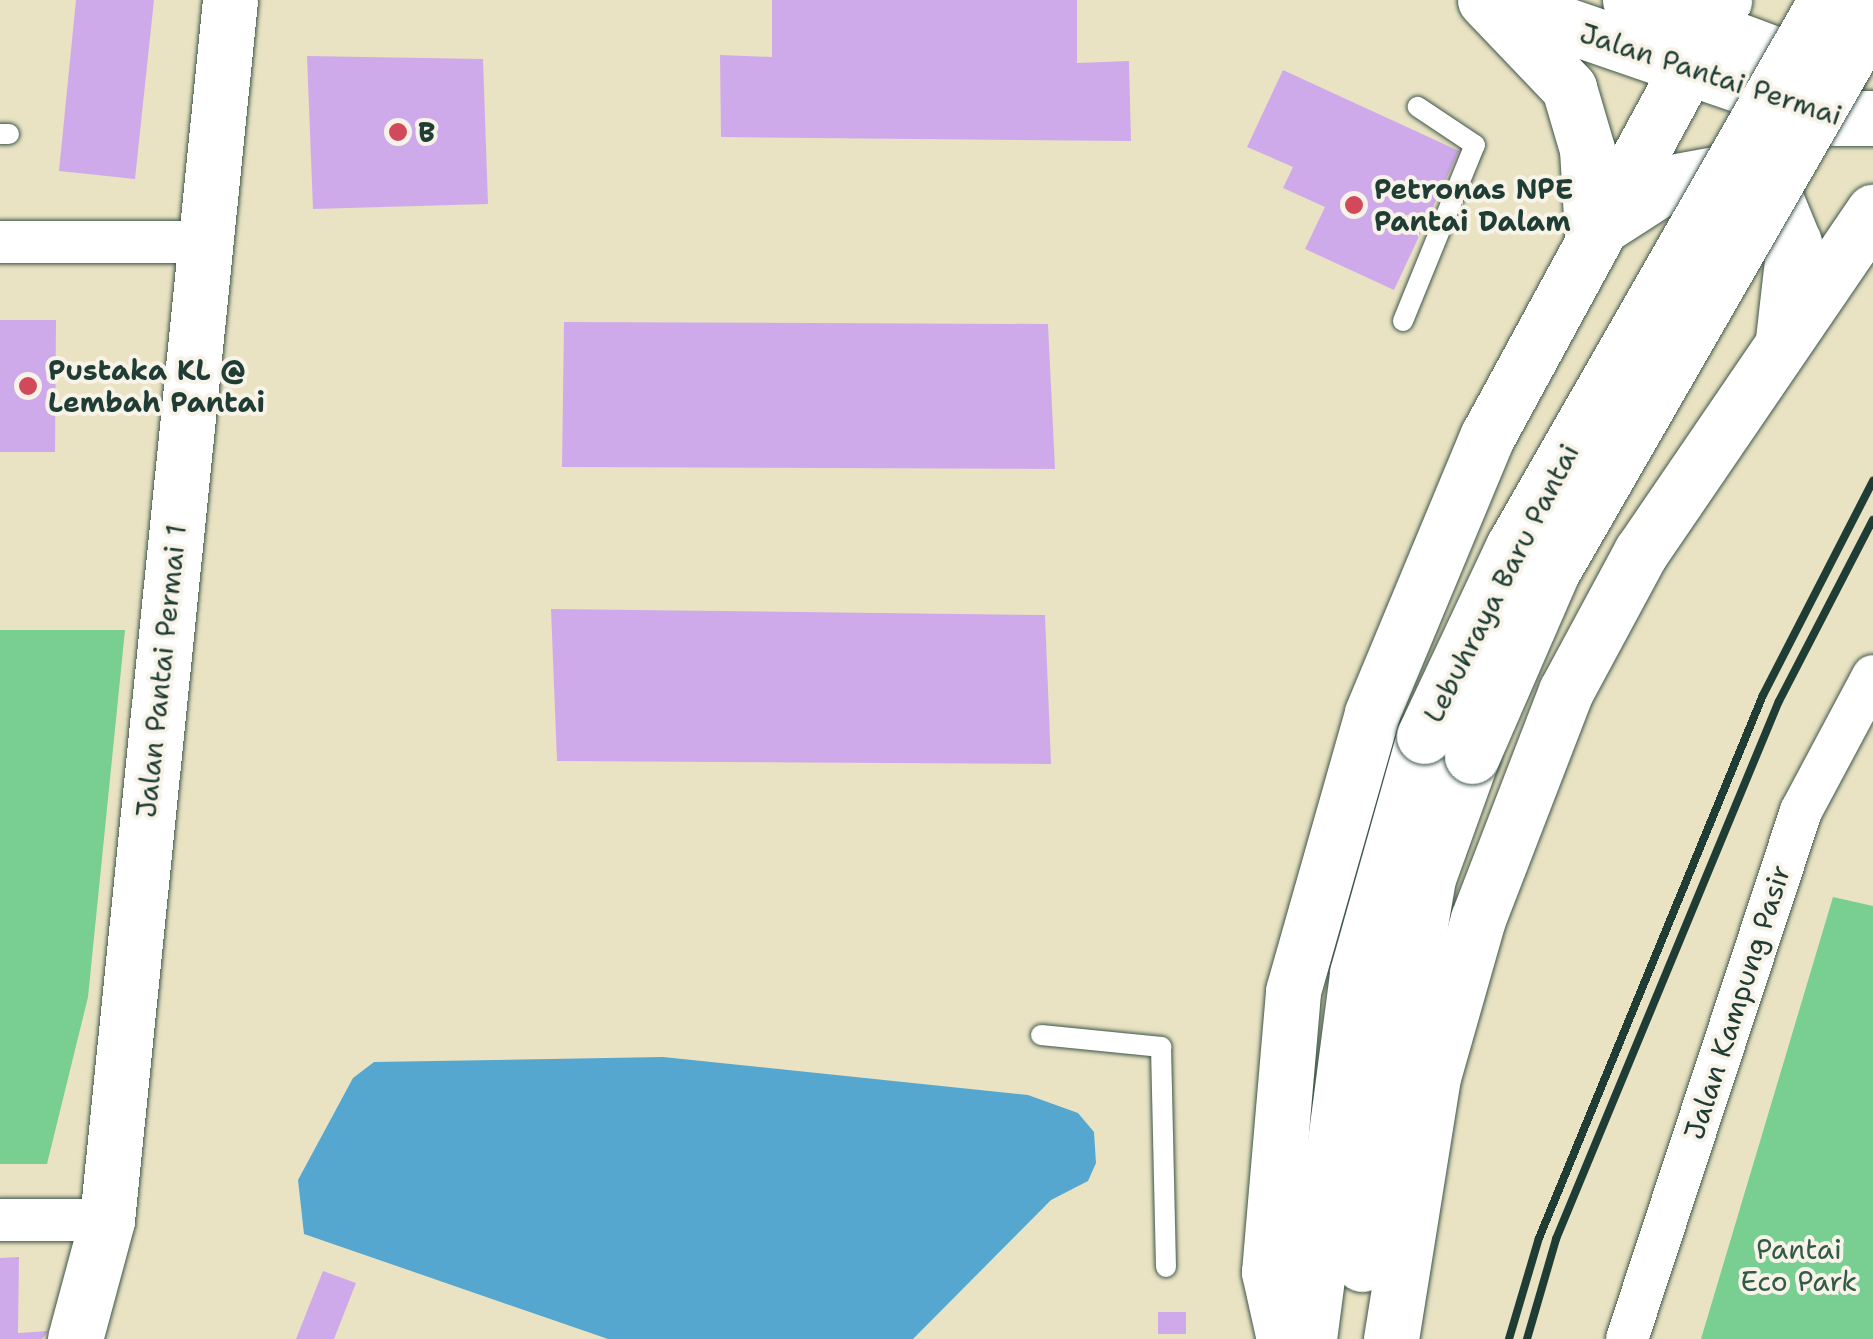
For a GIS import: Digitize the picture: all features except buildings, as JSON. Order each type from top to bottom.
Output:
[{"type":"main road","name":"Jalan Pantai Permai 1","points":[[75,1339],[107,1220],[230,0]]},
{"type":"main road","points":[[1485,0],[1569,88],[1584,134],[1592,232]]},
{"type":"main road","name":"Jalan Pantai Permai","points":[[1493,0],[1705,33]]},
{"type":"main road","name":"Jalan Pantai Permai","points":[[1630,0],[1705,33],[1835,118],[1867,97]]},
{"type":"main road","name":"Lebuhraya Baru Pantai","points":[[1309,1339],[1357,973],[1448,746],[1513,547],[1826,0]]},
{"type":"main road","name":"Lebuhraya Baru Pantai","points":[[1354,1339],[1405,985],[1428,878],[1448,746],[1873,14]]},
{"type":"main road","points":[[1284,1339],[1270,1272],[1293,991],[1338,821],[1411,608],[1592,232],[1705,33]]},
{"type":"main road","points":[[1592,232],[1672,182],[1720,173],[1749,179],[1777,202],[1794,243],[1782,350]]},
{"type":"main road","points":[[1391,1339],[1433,1077],[1526,786],[1632,568],[1873,212]]},
{"type":"street","points":[[0,242],[204,242]]},
{"type":"street","name":"Jalan Kampung Pasir","points":[[1627,1339],[1801,811],[1873,676]]},
{"type":"street","points":[[0,1220],[107,1220]]},
{"type":"lane","points":[[1403,321],[1475,145],[1418,107]]},
{"type":"lane","points":[[1041,1035],[1160,1047],[1166,1267]]},
{"type":"green space","points":[[0,630],[125,630],[88,997],[47,1164],[0,1164]]},
{"type":"green space","name":"Pantai Eco Park","points":[[1833,897],[1873,906],[1873,1339],[1701,1339]]},
{"type":"water","points":[[663,1057],[1028,1095],[1078,1113],[1094,1132],[1096,1163],[1088,1181],[1051,1200],[913,1339],[608,1339],[304,1234],[298,1180],[353,1078],[374,1062]]},
{"type":"railway","points":[[1509,1339],[1539,1238],[1763,695],[1873,481]]},
{"type":"railway","points":[[1527,1339],[1556,1239],[1779,701],[1873,520]]},
{"type":"place","name":"B","points":[[398,132]]},
{"type":"place","name":"Petronas NPE Pantai Dalam","points":[[1354,205]]},
{"type":"place","name":"Pustaka KL @ Lembah Pantai","points":[[28,386]]}]
